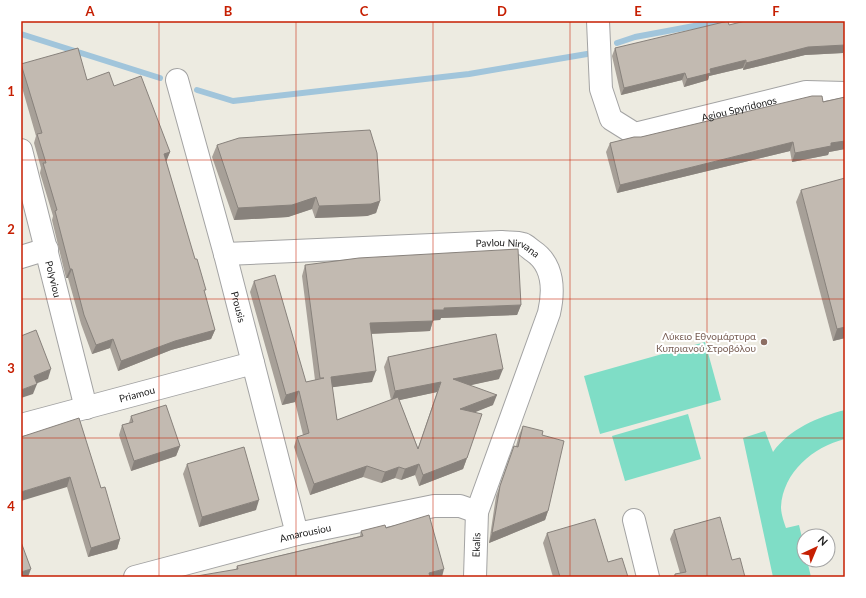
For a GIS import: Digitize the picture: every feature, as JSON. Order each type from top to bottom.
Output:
[{"type":"street","name":"Agiou Spyridonos","points":[[598,21],[601,89],[610,119],[635,134],[806,92],[845,93]]},
{"type":"street","name":"Prousis","points":[[177,80],[225,254],[297,534]]},
{"type":"street","name":"Polyviou","points":[[21,150],[86,408]]},
{"type":"street","name":"Pavlou Nirvana","points":[[225,254],[501,242],[524,244],[538,254],[547,266],[551,276],[553,296],[549,313],[477,512]]},
{"type":"street","points":[[21,257],[47,249]]},
{"type":"street","name":"Priamou","points":[[21,425],[253,363]]},
{"type":"street","name":"Amarousiou","points":[[135,577],[297,534],[434,506],[460,506],[477,512]]},
{"type":"street","name":"Ekalis","points":[[475,577],[477,512]]},
{"type":"street","points":[[634,520],[648,577]]},
{"type":"green space","points":[[705,342],[721,400],[600,434],[584,376]]},
{"type":"green space","points":[[845,410],[845,439],[822,448],[802,463],[787,483],[783,494],[781,507],[786,528],[799,525],[800,528],[796,528],[796,568],[809,568],[811,577],[773,577],[743,438],[765,431],[773,452],[796,430],[825,416]]},
{"type":"green space","points":[[688,414],[701,459],[625,481],[612,436]]},
{"type":"building","points":[[728,21],[729,25],[745,21],[845,21],[845,45],[808,47],[746,63],[746,60],[710,69],[711,73],[687,79],[685,73],[624,88],[615,48]]},
{"type":"building","points":[[78,48],[87,80],[109,72],[114,86],[141,76],[170,152],[164,154],[195,259],[197,259],[206,290],[204,290],[215,330],[175,341],[121,361],[113,339],[96,345],[84,315],[72,269],[70,269],[55,211],[57,210],[43,163],[46,163],[37,134],[42,133],[21,64]]},
{"type":"building","points":[[812,96],[822,96],[823,102],[845,97],[845,141],[831,143],[831,146],[795,153],[793,142],[620,185],[610,143]]},
{"type":"building","points":[[370,130],[377,153],[380,201],[371,204],[319,206],[316,197],[292,205],[238,208],[217,145],[239,138]]},
{"type":"building","points":[[845,178],[845,327],[837,329],[801,190]]},
{"type":"building","points":[[518,249],[521,305],[444,308],[444,310],[433,310],[433,321],[370,323],[376,371],[331,377],[337,420],[398,397],[418,449],[441,382],[395,391],[388,357],[496,334],[503,369],[453,379],[497,395],[460,409],[482,414],[467,458],[423,475],[419,464],[405,469],[399,467],[385,472],[367,466],[314,484],[297,437],[309,433],[299,391],[286,395],[254,281],[275,275],[306,382],[324,378],[320,378],[305,265],[359,258]]},
{"type":"building","points":[[36,330],[51,369],[34,376],[37,384],[21,390],[21,336]]},
{"type":"building","points":[[166,405],[180,446],[134,461],[122,425],[133,422],[131,416]]},
{"type":"building","points":[[79,418],[101,488],[105,487],[120,539],[91,548],[70,477],[21,492],[21,437]]},
{"type":"building","points":[[523,426],[543,431],[542,435],[564,441],[548,511],[492,533],[500,486],[514,446],[518,447]]},
{"type":"building","points":[[244,447],[259,500],[202,517],[187,464]]},
{"type":"building","points":[[429,515],[444,569],[429,573],[430,577],[191,577],[238,569],[237,566],[363,536],[361,531],[385,525],[386,528]]},
{"type":"building","points":[[720,517],[732,560],[740,558],[745,577],[675,577],[675,574],[686,572],[674,530]]},
{"type":"building","points":[[595,519],[608,562],[622,558],[628,577],[560,577],[547,533]]},
{"type":"building","points":[[21,542],[31,569],[21,572]]},
{"type":"waterway","points":[[617,43],[635,37],[721,21]]},
{"type":"waterway","points":[[21,34],[160,78]]},
{"type":"waterway","points":[[197,90],[233,101],[469,74],[587,54]]},
{"type":"place","name":"Λύκειο Εθνομάρτυρα Κυπριανού Στροβόλου","points":[[764,342]]}]
